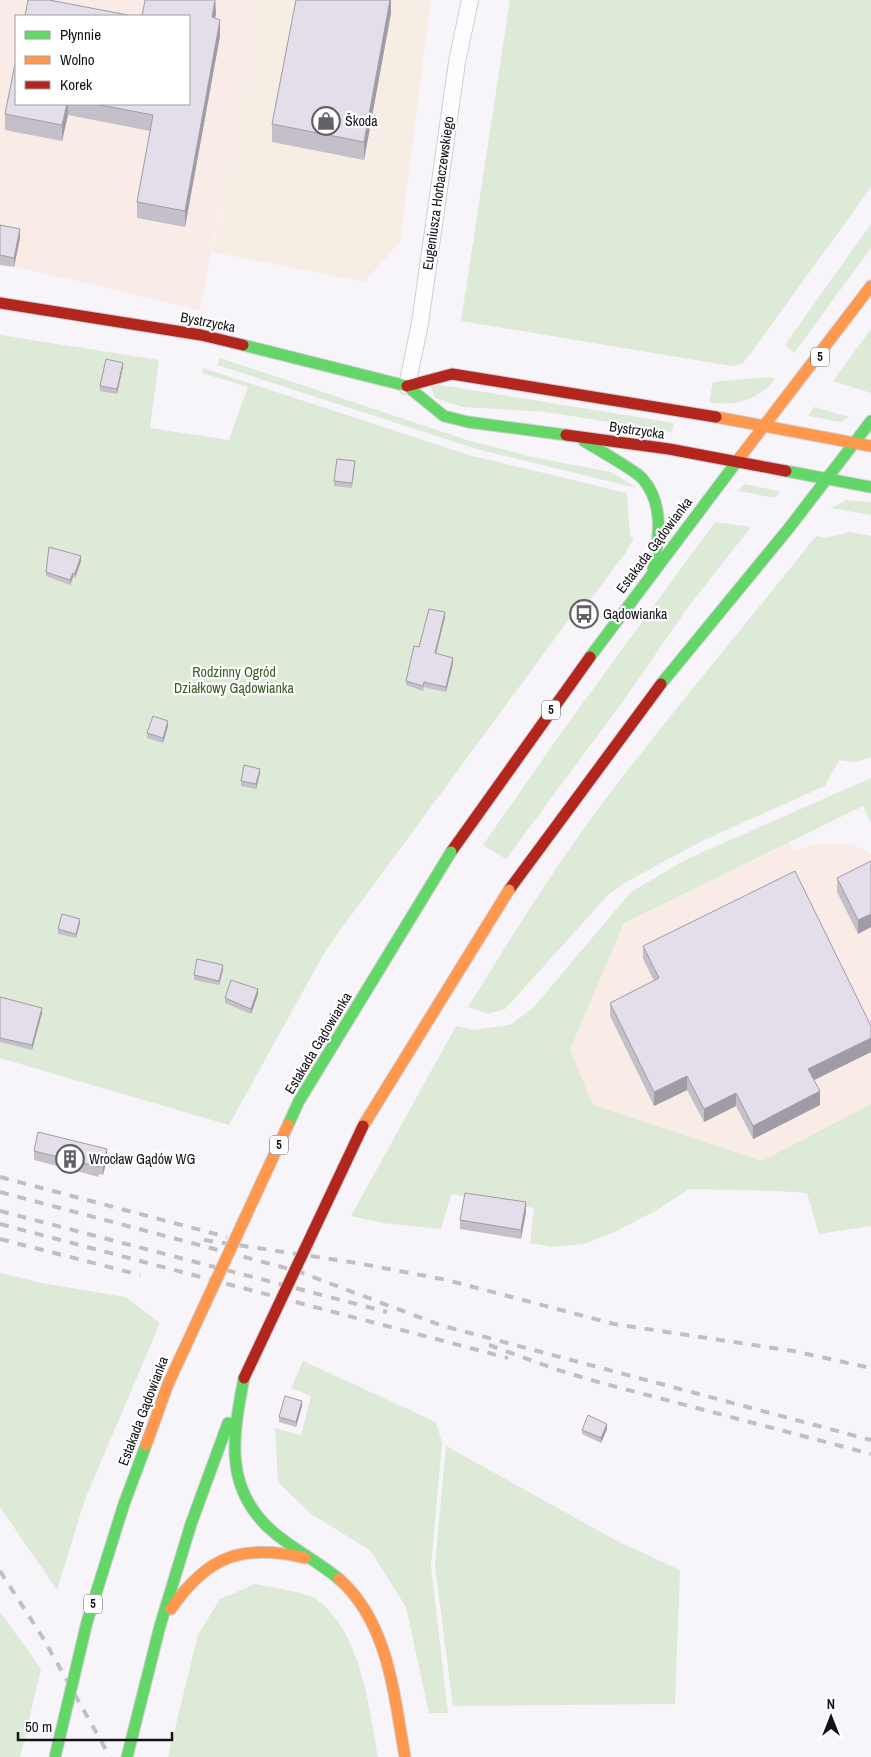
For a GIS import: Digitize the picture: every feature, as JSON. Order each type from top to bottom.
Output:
[{"type":"main road","name":"5","points":[[764,426],[813,367],[871,286]]},
{"type":"main road","name":"Bystrzycka","points":[[0,303],[201,335],[407,386],[444,416],[503,428],[669,450],[871,487]]},
{"type":"main road","name":"Bystrzycka","points":[[407,386],[452,374],[764,426],[871,446]]},
{"type":"main road","points":[[127,1757],[160,1626],[191,1524],[244,1378],[362,1128],[508,890],[654,692],[789,528],[825,478],[871,421]]},
{"type":"main road","name":"Estakada Gądowianka","points":[[55,1757],[87,1622],[124,1504],[168,1384],[299,1101],[452,852],[579,670],[764,426]]},
{"type":"main road","points":[[578,437],[642,478],[657,505],[659,521],[658,542],[653,570]]},
{"type":"main road","points":[[244,1378],[233,1445],[235,1466],[243,1495],[264,1525],[332,1573],[358,1599],[379,1638],[405,1757]]},
{"type":"main road","points":[[160,1626],[187,1585],[224,1559],[245,1554],[268,1552],[294,1555],[315,1561]]},
{"type":"street","name":"Eugeniusza Horbaczewskiego","points":[[407,386],[420,323],[457,62],[470,0]]},
{"type":"shaded area","points":[[0,0],[260,0],[200,310],[0,263]]},
{"type":"shaded area","name":"Škoda","points":[[260,0],[431,0],[400,242],[364,282],[212,252]]},
{"type":"shaded area","points":[[789,842],[794,851],[815,844],[853,844],[871,854],[871,1104],[762,1161],[593,1105],[570,1050],[624,923]]},
{"type":"green space","points":[[510,0],[871,0],[871,187],[742,364],[731,366],[461,321]]},
{"type":"green space","points":[[871,224],[871,248],[794,353],[785,345]]},
{"type":"green space","points":[[871,329],[871,393],[833,381]]},
{"type":"green space","name":"Rodzinny Ogród Działkowy Gądowianka","points":[[0,335],[159,360],[150,428],[229,440],[248,387],[202,373],[203,368],[472,456],[627,493],[630,536],[634,538],[626,552],[582,611],[578,607],[327,948],[229,1125],[0,1058]]},
{"type":"green space","points":[[220,358],[467,440],[532,457],[611,472],[637,488],[480,450],[217,365]]},
{"type":"green space","points":[[769,377],[775,379],[754,397],[728,403],[709,402],[713,382]]},
{"type":"green space","points":[[440,385],[674,423],[672,432],[546,412],[463,407],[435,398],[431,387]]},
{"type":"green space","points":[[814,407],[849,417],[841,422],[808,416]]},
{"type":"green space","points":[[744,484],[780,491],[775,498],[738,491]]},
{"type":"green space","points":[[847,500],[871,502],[871,515],[831,508]]},
{"type":"green space","points":[[715,522],[751,527],[688,607],[624,700],[506,859],[483,845],[564,729]]},
{"type":"green space","points":[[849,532],[871,536],[871,757],[856,762],[839,760],[825,786],[704,840],[628,881],[608,895],[505,1009],[488,1014],[468,1007],[521,922],[577,838],[666,721],[816,536],[826,538]]},
{"type":"green space","points":[[871,778],[871,823],[863,806],[624,923],[570,1050],[593,1105],[762,1161],[871,1104],[871,1226],[819,1234],[807,1193],[689,1189],[657,1210],[610,1234],[583,1244],[552,1247],[530,1243],[534,1208],[451,1194],[441,1229],[382,1223],[351,1216],[456,1026],[473,1030],[510,1025],[533,1008],[631,892],[687,859]]},
{"type":"green space","points":[[0,1273],[42,1283],[125,1297],[160,1323],[85,1499],[57,1590],[0,1507]]},
{"type":"green space","points":[[303,1361],[436,1422],[442,1443],[431,1566],[448,1713],[429,1713],[406,1607],[371,1551],[310,1513],[278,1482],[275,1428],[301,1435],[311,1396],[291,1388]]},
{"type":"green space","points":[[446,1446],[617,1541],[680,1570],[675,1704],[453,1706],[435,1566]]},
{"type":"green space","points":[[255,1584],[314,1598],[330,1612],[343,1629],[353,1648],[360,1670],[371,1715],[378,1757],[168,1757],[198,1635],[220,1599]]},
{"type":"green space","points":[[0,1612],[41,1669],[20,1757],[0,1757]]},
{"type":"building","points":[[28,0],[49,0],[128,15],[25,15]]},
{"type":"building","points":[[145,0],[215,0],[212,17],[220,20],[185,211],[137,202],[153,115],[100,105],[190,105],[190,15],[142,15]]},
{"type":"building","points":[[296,0],[390,0],[364,142],[272,124]]},
{"type":"building","points":[[15,64],[15,105],[67,105],[62,125],[5,114]]},
{"type":"building","points":[[0,225],[20,229],[14,258],[0,255]]},
{"type":"building","points":[[106,359],[123,363],[117,389],[100,386]]},
{"type":"building","points":[[337,459],[355,461],[352,483],[334,481]]},
{"type":"building","points":[[49,547],[81,556],[75,573],[73,573],[70,580],[46,572]]},
{"type":"building","points":[[429,609],[445,612],[435,653],[453,658],[446,687],[424,682],[423,686],[406,681],[414,646],[419,647]]},
{"type":"building","points":[[153,716],[168,721],[163,738],[147,733]]},
{"type":"building","points":[[244,765],[260,769],[256,784],[241,781]]},
{"type":"building","points":[[871,861],[871,914],[858,920],[837,878]]},
{"type":"building","points":[[795,871],[871,1026],[871,1038],[808,1069],[820,1091],[753,1126],[736,1093],[704,1109],[687,1076],[654,1092],[610,1003],[659,978],[643,946]]},
{"type":"building","points":[[62,914],[80,919],[76,934],[58,929]]},
{"type":"building","points":[[197,959],[223,965],[219,981],[194,975]]},
{"type":"building","points":[[231,980],[258,989],[251,1009],[225,998]]},
{"type":"building","points":[[0,997],[42,1008],[32,1045],[0,1038]]},
{"type":"building","points":[[38,1132],[107,1149],[103,1165],[99,1164],[99,1167],[34,1151]]},
{"type":"building","points":[[465,1193],[526,1202],[521,1230],[460,1220]]},
{"type":"building","points":[[285,1396],[302,1401],[296,1422],[279,1417]]},
{"type":"building","points":[[588,1415],[607,1424],[601,1438],[582,1430]]},
{"type":"railway","points":[[0,1177],[227,1237]]},
{"type":"railway","points":[[0,1192],[297,1271],[440,1325],[871,1440]]},
{"type":"railway","points":[[0,1211],[387,1312]]},
{"type":"railway","points":[[0,1224],[508,1358]]},
{"type":"railway","points":[[0,1239],[140,1275]]},
{"type":"railway","points":[[204,1240],[357,1263],[447,1280],[614,1324],[793,1351],[871,1368]]},
{"type":"railway","points":[[489,1345],[598,1382],[871,1454]]},
{"type":"railway","points":[[0,1571],[43,1638],[110,1757]]},
{"type":"traffic: fast","points":[[243,345],[407,386],[444,416],[468,422],[566,435]]},
{"type":"traffic: fast","points":[[661,684],[789,528],[871,421]]},
{"type":"traffic: fast","points":[[584,441],[637,474],[649,488],[657,510],[658,522],[653,570]]},
{"type":"traffic: fast","points":[[590,657],[741,456]]},
{"type":"traffic: fast","points":[[786,471],[871,487]]},
{"type":"traffic: fast","points":[[288,1125],[299,1101],[451,852]]},
{"type":"traffic: fast","points":[[244,1378],[237,1420],[235,1459],[238,1478],[245,1496],[256,1513],[271,1530],[339,1579]]},
{"type":"traffic: fast","points":[[127,1757],[160,1626],[191,1524],[228,1423]]},
{"type":"traffic: fast","points":[[55,1757],[87,1622],[124,1504],[146,1445]]},
{"type":"traffic: slow","points":[[741,456],[871,286]]},
{"type":"traffic: slow","points":[[716,417],[871,446]]},
{"type":"traffic: slow","points":[[363,1126],[509,890]]},
{"type":"traffic: slow","points":[[146,1445],[168,1384],[288,1125]]},
{"type":"traffic: slow","points":[[171,1609],[198,1577],[228,1558],[263,1552],[305,1558]]},
{"type":"traffic: slow","points":[[339,1579],[356,1597],[369,1617],[379,1639],[387,1662],[405,1757]]},
{"type":"traffic: jam","points":[[0,303],[201,335],[243,345]]},
{"type":"traffic: jam","points":[[407,386],[452,374],[716,417]]},
{"type":"traffic: jam","points":[[566,435],[669,449],[786,471]]},
{"type":"traffic: jam","points":[[451,852],[590,657]]},
{"type":"traffic: jam","points":[[509,890],[661,684]]},
{"type":"traffic: jam","points":[[244,1378],[363,1126]]},
{"type":"place","name":"Škoda","points":[[326,121]]},
{"type":"place","name":"Gądowianka","points":[[584,614]]},
{"type":"place","name":"Wrocław Gądów WG","points":[[70,1159]]}]
